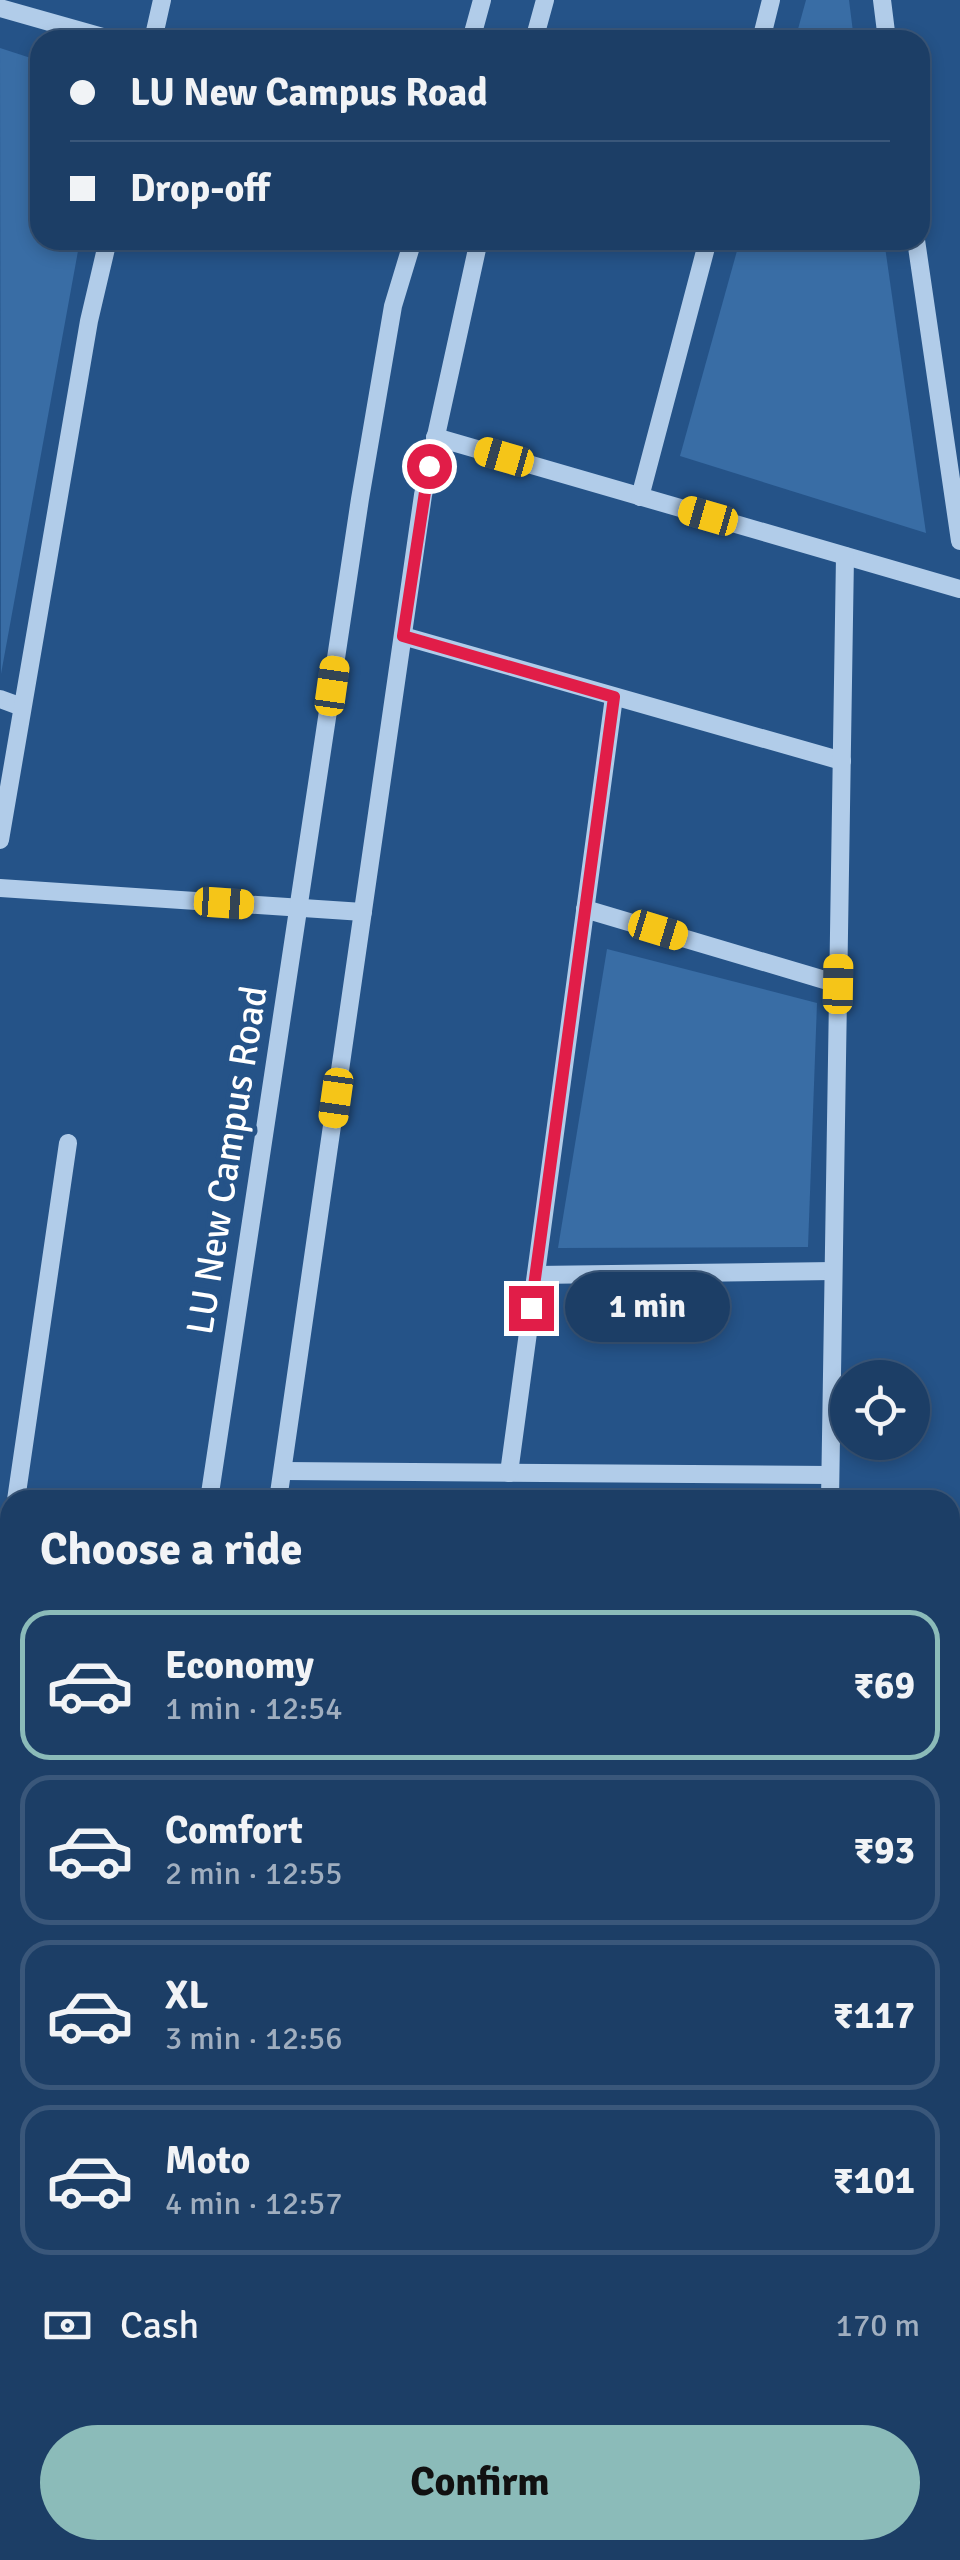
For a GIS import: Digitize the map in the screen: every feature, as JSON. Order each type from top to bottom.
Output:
[{"type":"street","points":[[155,30],[162,0]]},
{"type":"street","points":[[474,30],[482,0]]},
{"type":"street","points":[[537,30],[545,0]]},
{"type":"street","points":[[763,30],[771,0]]},
{"type":"street","points":[[882,0],[886,30]]},
{"type":"street","points":[[0,8],[78,30]]},
{"type":"street","points":[[0,840],[90,321],[106,250]]},
{"type":"street","name":"LU New Campus Road","points":[[211,1490],[360,500],[393,306],[409,250]]},
{"type":"street","points":[[279,1490],[423,495],[477,250]]},
{"type":"street","points":[[640,497],[705,250]]},
{"type":"street","points":[[917,250],[960,541]]},
{"type":"street","points":[[435,437],[960,589]]},
{"type":"street","points":[[830,1490],[845,556]]},
{"type":"street","points":[[403,636],[842,761]]},
{"type":"street","points":[[509,1473],[614,697]]},
{"type":"street","points":[[0,699],[22,707]]},
{"type":"street","points":[[0,888],[363,912]]},
{"type":"street","points":[[585,909],[838,984]]},
{"type":"street","points":[[17,1490],[68,1144]]},
{"type":"street","points":[[536,1275],[833,1271]]},
{"type":"street","points":[[282,1472],[830,1475]]},
{"type":"shaded area","points":[[806,0],[849,0],[853,30],[798,30]]},
{"type":"shaded area","points":[[0,48],[30,58],[30,250],[78,250],[1,674]]},
{"type":"shaded area","points":[[737,250],[885,250],[926,533],[680,456]]},
{"type":"shaded area","points":[[607,949],[817,1003],[808,1247],[558,1248]]},
{"type":"route","points":[[429,466],[403,636],[614,697],[531,1308]]}]
